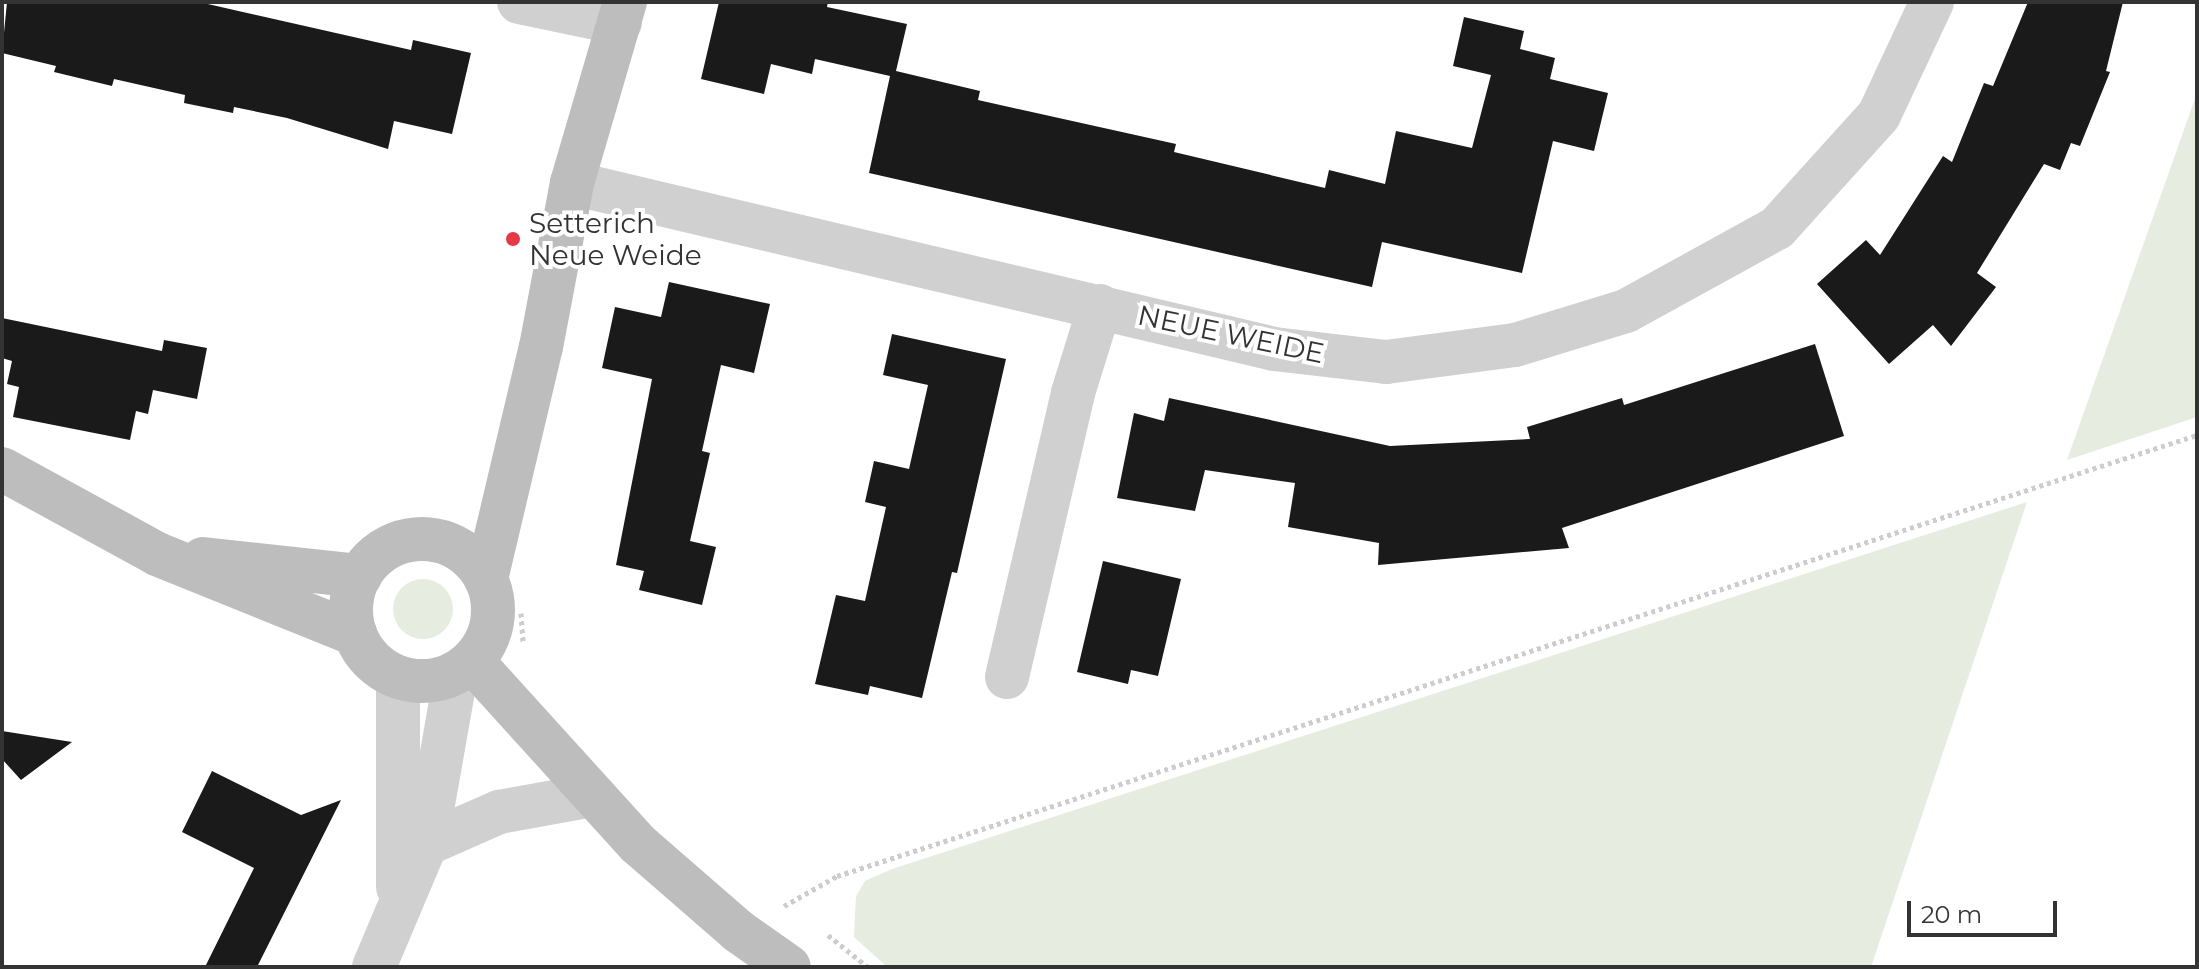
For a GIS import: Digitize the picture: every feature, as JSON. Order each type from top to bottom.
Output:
[{"type":"street","points":[[374,967],[426,844],[464,667],[493,622],[486,579],[533,384],[572,183],[623,13],[519,2]]},
{"type":"street","name":"NEUE WEIDE","points":[[572,183],[1274,349],[1386,362],[1515,345],[1626,311],[1777,228],[1879,115],[1932,2]]},
{"type":"street","name":"NEUE WEIDE","points":[[1007,677],[1073,393],[1100,306]]},
{"type":"street","points":[[456,548],[533,384]]},
{"type":"street","points":[[2,469],[157,554],[355,634]]},
{"type":"street","points":[[464,667],[437,680],[398,677],[372,660],[355,634],[351,614],[360,576],[373,559],[413,540],[456,548],[486,579]]},
{"type":"street","points":[[157,554],[360,576]]},
{"type":"street","points":[[464,667],[638,844],[738,931],[789,967]]},
{"type":"street","points":[[398,677],[398,905]]},
{"type":"street","points":[[426,844],[499,812],[593,795]]},
{"type":"path","points":[[738,931],[837,876],[2197,435]]},
{"type":"shaded area","points":[[2197,93],[2197,417],[2067,460]]},
{"type":"shaded area","points":[[2027,502],[1871,967],[887,967],[854,937],[856,896],[865,881],[892,869]]},
{"type":"shaded area","points":[[423,579],[435,581],[444,588],[451,597],[451,621],[444,630],[435,637],[423,639],[411,637],[402,630],[395,621],[393,609],[395,597],[402,588],[411,581]]},
{"type":"building","points":[[7,2],[199,2],[411,50],[413,40],[471,53],[452,134],[394,121],[388,149],[287,118],[234,107],[233,113],[184,103],[185,95],[114,79],[112,86],[54,72],[56,66],[2,53]]},
{"type":"building","points":[[719,2],[828,2],[827,7],[907,24],[896,71],[980,91],[978,100],[1176,144],[1174,152],[1325,188],[1329,170],[1385,184],[1396,131],[1472,148],[1491,75],[1453,66],[1464,17],[1524,31],[1520,49],[1555,58],[1550,79],[1608,93],[1594,151],[1553,141],[1522,273],[1382,242],[1372,287],[869,173],[890,76],[815,59],[812,74],[771,64],[764,94],[701,79]]},
{"type":"building","points":[[2028,2],[2123,2],[2106,71],[2110,72],[2080,146],[2071,143],[2060,170],[2044,164],[1977,273],[1996,287],[1951,346],[1933,325],[1889,364],[1817,284],[1866,240],[1880,255],[1943,156],[1952,162],[1984,83],[1993,86]]},
{"type":"building","points":[[669,282],[770,304],[754,373],[721,365],[702,451],[710,453],[690,541],[716,547],[702,605],[639,590],[644,571],[616,565],[652,379],[602,368],[615,307],[661,317]]},
{"type":"building","points":[[2,318],[162,351],[164,340],[207,348],[197,399],[153,390],[148,414],[136,411],[130,440],[13,417],[19,387],[7,384],[12,361],[2,358]]},
{"type":"building","points":[[892,334],[1006,359],[957,573],[952,572],[922,698],[870,686],[868,695],[815,684],[836,595],[865,601],[886,507],[865,502],[874,461],[909,469],[928,385],[883,375]]},
{"type":"building","points":[[1815,344],[1844,436],[1562,528],[1569,548],[1378,565],[1379,543],[1288,527],[1295,483],[1205,470],[1195,511],[1117,498],[1134,413],[1164,421],[1169,398],[1390,446],[1530,439],[1527,427],[1622,398],[1624,405]]},
{"type":"building","points":[[1103,561],[1181,579],[1158,676],[1131,670],[1128,684],[1077,672]]},
{"type":"building","points":[[2,731],[72,742],[21,780],[2,759]]},
{"type":"building","points":[[212,771],[301,815],[341,800],[257,967],[205,967],[254,868],[182,832]]},
{"type":"place","name":"Setterich Neue Weide","points":[[513,239]]}]
